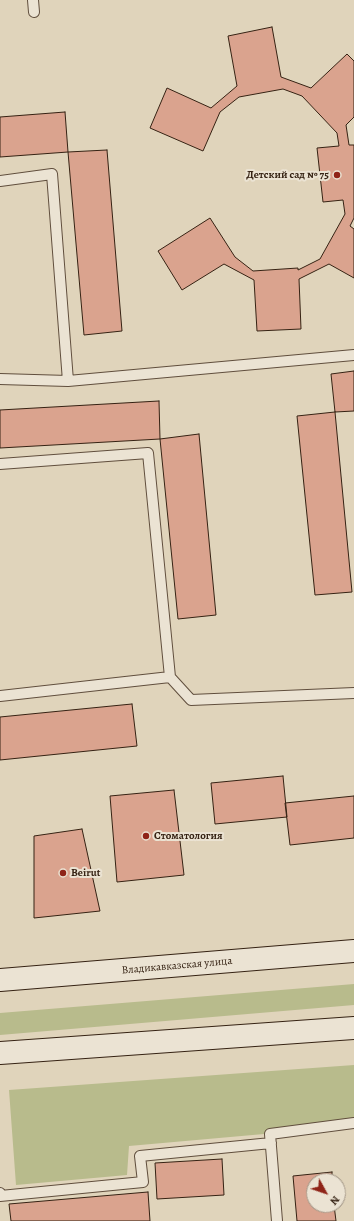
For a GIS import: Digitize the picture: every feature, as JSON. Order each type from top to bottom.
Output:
[{"type":"main road","name":"Владикавказская улица","points":[[0,980],[354,951]]},
{"type":"main road","points":[[0,1052],[354,1028]]},
{"type":"lane","points":[[33,0],[34,12]]},
{"type":"lane","points":[[0,181],[52,174],[68,381]]},
{"type":"lane","points":[[0,379],[68,381],[354,355]]},
{"type":"lane","points":[[0,464],[148,453],[170,677],[191,700],[354,693]]},
{"type":"lane","points":[[0,696],[170,677]]},
{"type":"lane","points":[[277,1221],[270,1134],[354,1123]]},
{"type":"lane","points":[[0,1193],[0,1196],[143,1182],[140,1156],[271,1143]]},
{"type":"green space","points":[[354,984],[354,1005],[0,1035],[0,1013]]},
{"type":"green space","points":[[354,1065],[354,1126],[129,1146],[127,1175],[16,1185],[9,1090]]},
{"type":"building","name":"Детский сад № 75","points":[[272,27],[281,77],[311,88],[347,54],[354,61],[354,117],[346,125],[349,145],[354,145],[354,218],[350,226],[354,229],[354,278],[329,264],[299,279],[301,329],[257,331],[254,280],[224,264],[182,290],[158,251],[210,218],[235,257],[253,271],[298,268],[298,270],[320,259],[345,214],[343,200],[323,202],[317,148],[339,146],[337,133],[302,96],[283,89],[239,97],[220,112],[203,151],[150,128],[167,88],[211,108],[237,86],[228,36]]},
{"type":"building","points":[[65,112],[68,152],[0,157],[0,117]]},
{"type":"building","points":[[107,150],[122,331],[84,335],[68,152]]},
{"type":"building","points":[[354,371],[354,411],[335,412],[331,374]]},
{"type":"building","points":[[159,401],[160,439],[0,448],[0,410]]},
{"type":"building","points":[[335,412],[352,592],[315,595],[297,416]]},
{"type":"building","points":[[199,434],[216,615],[178,619],[160,439]]},
{"type":"building","points":[[132,704],[137,746],[0,760],[0,717]]},
{"type":"building","points":[[283,776],[287,817],[215,824],[211,783]]},
{"type":"building","name":"Стоматология","points":[[174,790],[184,875],[117,882],[110,796]]},
{"type":"building","points":[[354,796],[354,838],[290,845],[285,803]]},
{"type":"building","name":"Beirut","points":[[82,829],[100,911],[34,918],[34,836]]},
{"type":"building","points":[[222,1159],[224,1195],[157,1199],[155,1163]]},
{"type":"building","points":[[306,1175],[306,1213],[335,1213],[336,1221],[297,1221],[293,1176]]},
{"type":"building","points":[[148,1192],[150,1221],[11,1221],[9,1204]]},
{"type":"place","name":"Детский сад № 75","points":[[337,175]]},
{"type":"place","name":"Стоматология","points":[[146,836]]},
{"type":"place","name":"Beirut","points":[[63,873]]}]
